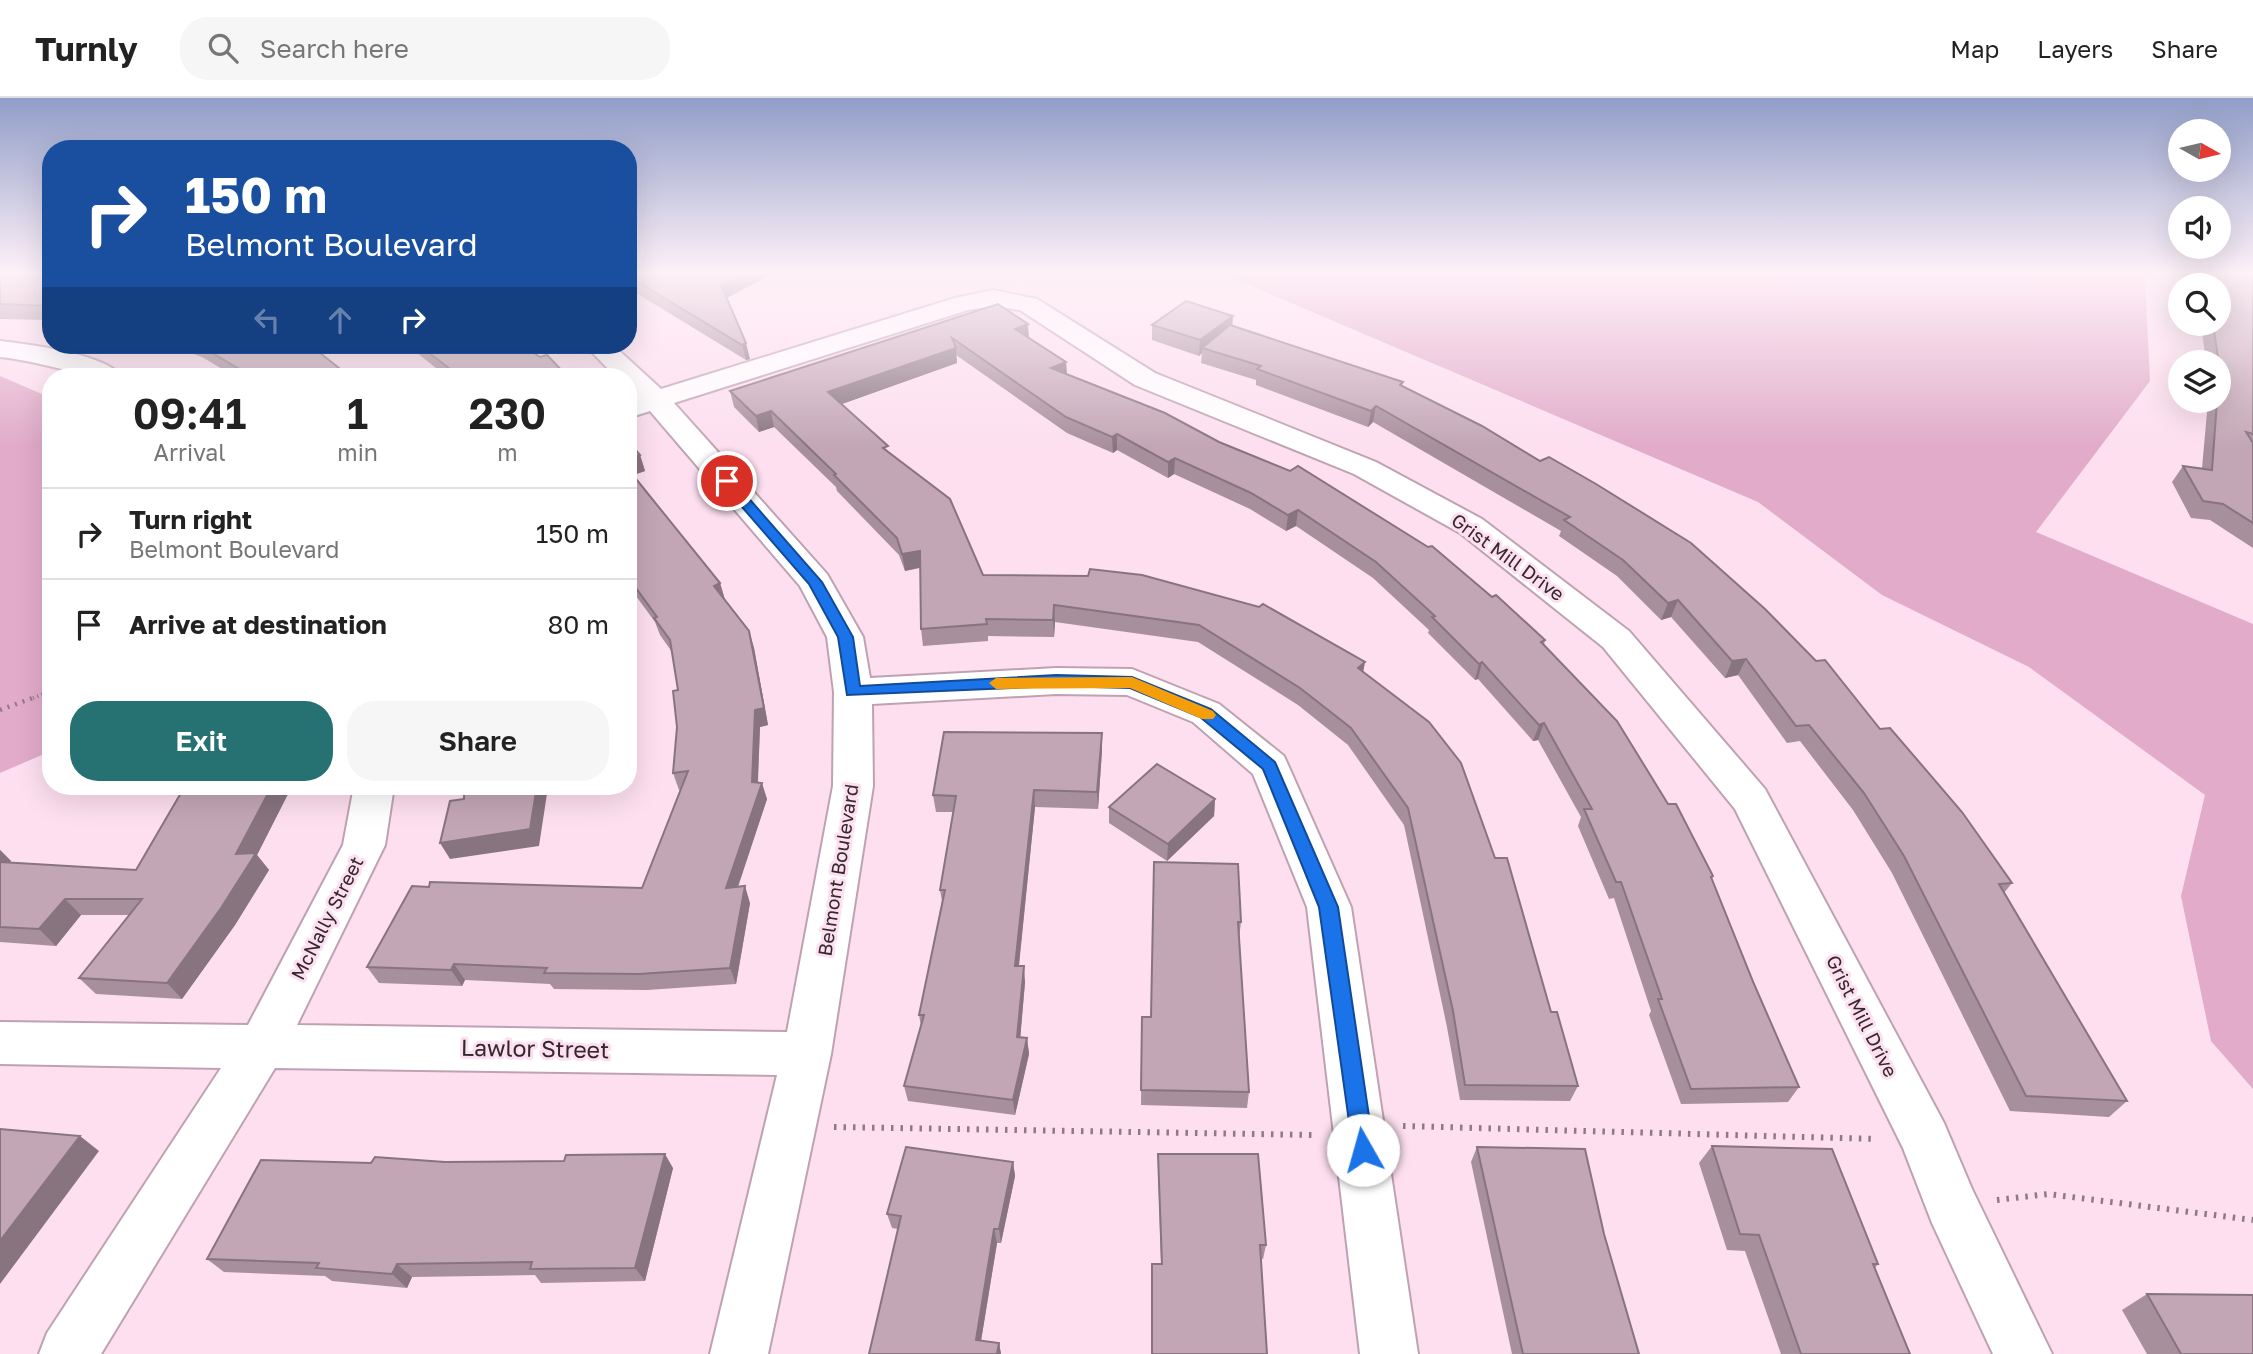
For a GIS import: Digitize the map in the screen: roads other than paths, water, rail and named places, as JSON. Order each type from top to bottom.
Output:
[{"type":"street","name":"Grist Mill Drive","points":[[642,404],[879,330]]},
{"type":"street","name":"Grist Mill Drive","points":[[1068,330],[1145,379],[1366,468],[1471,526],[1616,639],[1751,800],[1926,1140],[1951,1204],[2023,1354]]},
{"type":"street","points":[[0,349],[27,351],[90,368]]},
{"type":"street","name":"Belmont Boulevard","points":[[604,354],[615,368]]},
{"type":"street","name":"Belmont Boulevard","points":[[642,404],[815,582],[845,637],[853,692],[853,786],[807,1054],[739,1354]]},
{"type":"street","points":[[853,692],[1056,681],[1132,682],[1206,713],[1270,766],[1329,907],[1389,1354]]},
{"type":"street","name":"McNally Street","points":[[262,1045],[364,845],[372,795]]},
{"type":"street","name":"Lawlor Street","points":[[0,1043],[807,1054]]},
{"type":"street","points":[[68,1354],[262,1045]]}]
